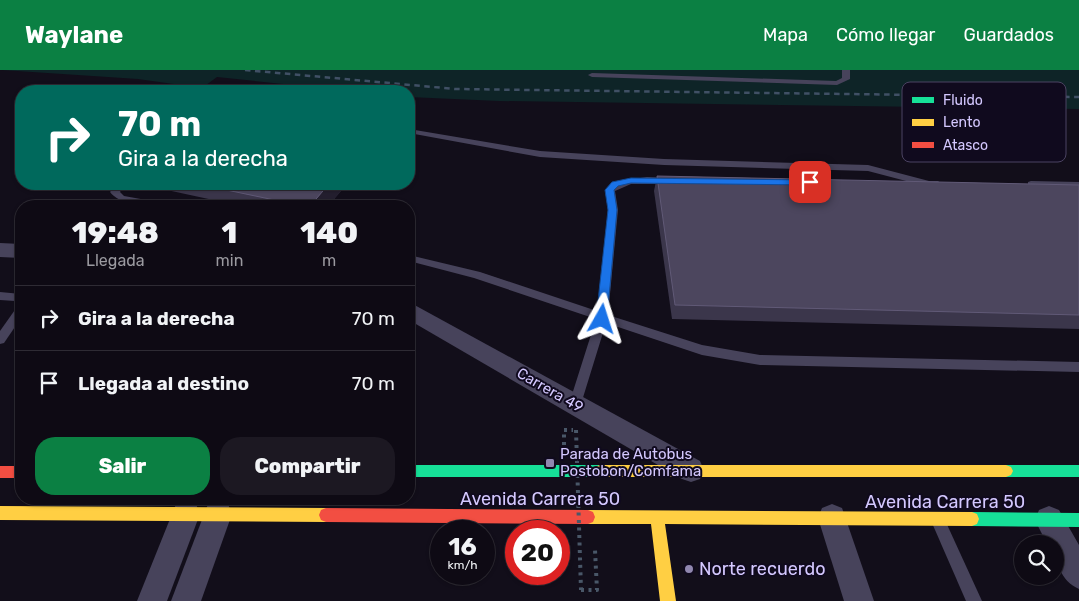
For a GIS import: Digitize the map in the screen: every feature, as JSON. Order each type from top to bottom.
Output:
[{"type":"main road","name":"Avenida Carrera 50","points":[[415,471],[1079,471]]},
{"type":"main road","points":[[0,472],[15,472]]},
{"type":"main road","name":"Avenida Carrera 50","points":[[0,513],[1079,520]]},
{"type":"main road","points":[[657,517],[668,601]]},
{"type":"street","points":[[0,250],[15,251]]},
{"type":"street","name":"Carrera 49","points":[[415,313],[691,470]]},
{"type":"street","points":[[152,601],[186,514]]},
{"type":"street","points":[[186,601],[218,514]]},
{"type":"street","points":[[832,518],[859,601]]},
{"type":"street","points":[[1049,520],[1079,574]]},
{"type":"lane","points":[[592,76],[837,83],[846,79],[846,70]]},
{"type":"lane","points":[[415,132],[540,154],[664,162],[868,168],[929,184]]},
{"type":"lane","points":[[575,404],[602,319],[613,210],[610,190],[615,184],[631,181],[680,181]]},
{"type":"lane","points":[[890,183],[949,184]]},
{"type":"lane","points":[[1019,184],[1079,185]]},
{"type":"lane","points":[[116,190],[115,192],[121,198],[132,200]]},
{"type":"lane","points":[[415,260],[476,275],[602,319],[702,350],[760,360],[1079,367]]},
{"type":"lane","points":[[0,296],[15,297]]},
{"type":"lane","points":[[0,340],[15,319]]},
{"type":"lane","points":[[938,519],[974,601]]},
{"type":"path","points":[[564,451],[564,430],[576,430],[581,590],[597,590],[595,550]]},
{"type":"green space","points":[[2,70],[1079,70],[1079,109],[1066,109],[1066,82],[902,82],[902,107],[499,101],[415,97],[415,85],[293,85],[217,77],[206,85],[181,85],[138,79]]},
{"type":"building","points":[[657,176],[1079,185],[1079,315],[675,305]]},
{"type":"building","points":[[227,190],[324,190],[315,200],[274,200]]},
{"type":"railway","points":[[245,70],[411,85]]},
{"type":"railway","points":[[415,85],[455,89],[902,95]]},
{"type":"railway","points":[[1066,97],[1079,97]]},
{"type":"traffic: fast","points":[[415,471],[600,471]]},
{"type":"traffic: fast","points":[[1006,471],[1079,471]]},
{"type":"traffic: fast","points":[[972,519],[1079,520]]},
{"type":"traffic: slow","points":[[600,471],[1006,471]]},
{"type":"traffic: slow","points":[[0,513],[326,515]]},
{"type":"traffic: slow","points":[[588,517],[972,519]]},
{"type":"traffic: slow","points":[[657,517],[668,601]]},
{"type":"traffic: jam","points":[[0,472],[15,472]]},
{"type":"traffic: jam","points":[[326,515],[588,517]]},
{"type":"place","name":"Parada de Autobus Postobon/Comfama","points":[[550,463]]},
{"type":"place","name":"Norte recuerdo","points":[[689,569]]},
{"type":"route","points":[[602,319],[613,210],[610,190],[615,184],[631,181],[810,182]]}]
